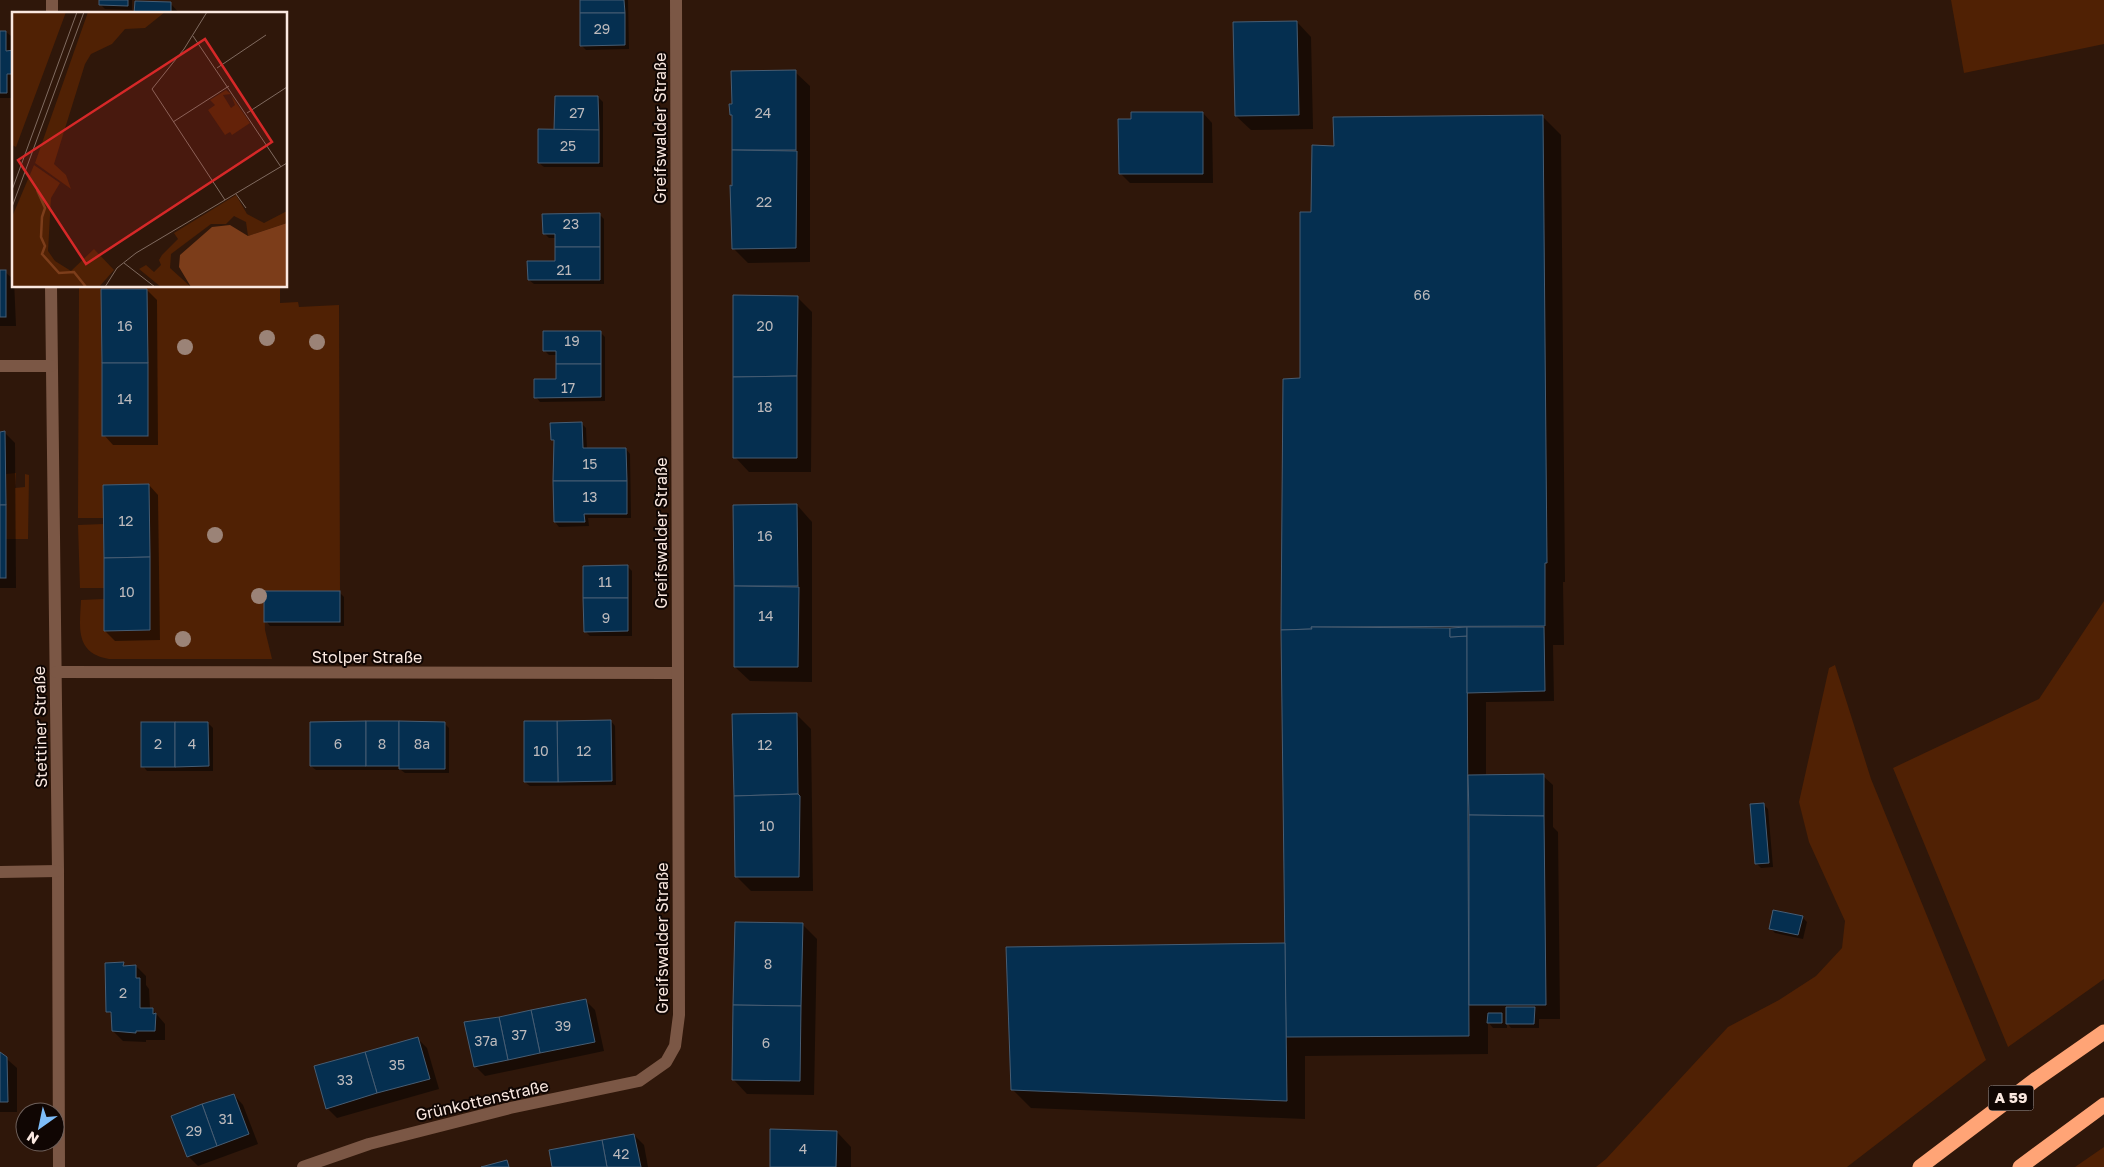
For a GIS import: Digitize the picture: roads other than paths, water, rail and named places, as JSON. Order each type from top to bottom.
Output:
[{"type":"highway","name":"A 59","points":[[1920,1167],[2035,1080],[2104,1032]]},
{"type":"highway","points":[[2020,1167],[2104,1105]]},
{"type":"street","name":"Greifswalder Straße","points":[[666,1062],[675,1046],[679,1015],[676,0]]},
{"type":"street","name":"Stettiner Straße","points":[[51,288],[58,872],[59,1167]]},
{"type":"street","points":[[0,366],[51,366]]},
{"type":"street","name":"Stolper Straße","points":[[56,672],[678,673]]},
{"type":"street","points":[[0,872],[58,872]]},
{"type":"street","name":"Grünkottenstraße","points":[[303,1167],[369,1144],[472,1118],[639,1081],[666,1062]]}]
